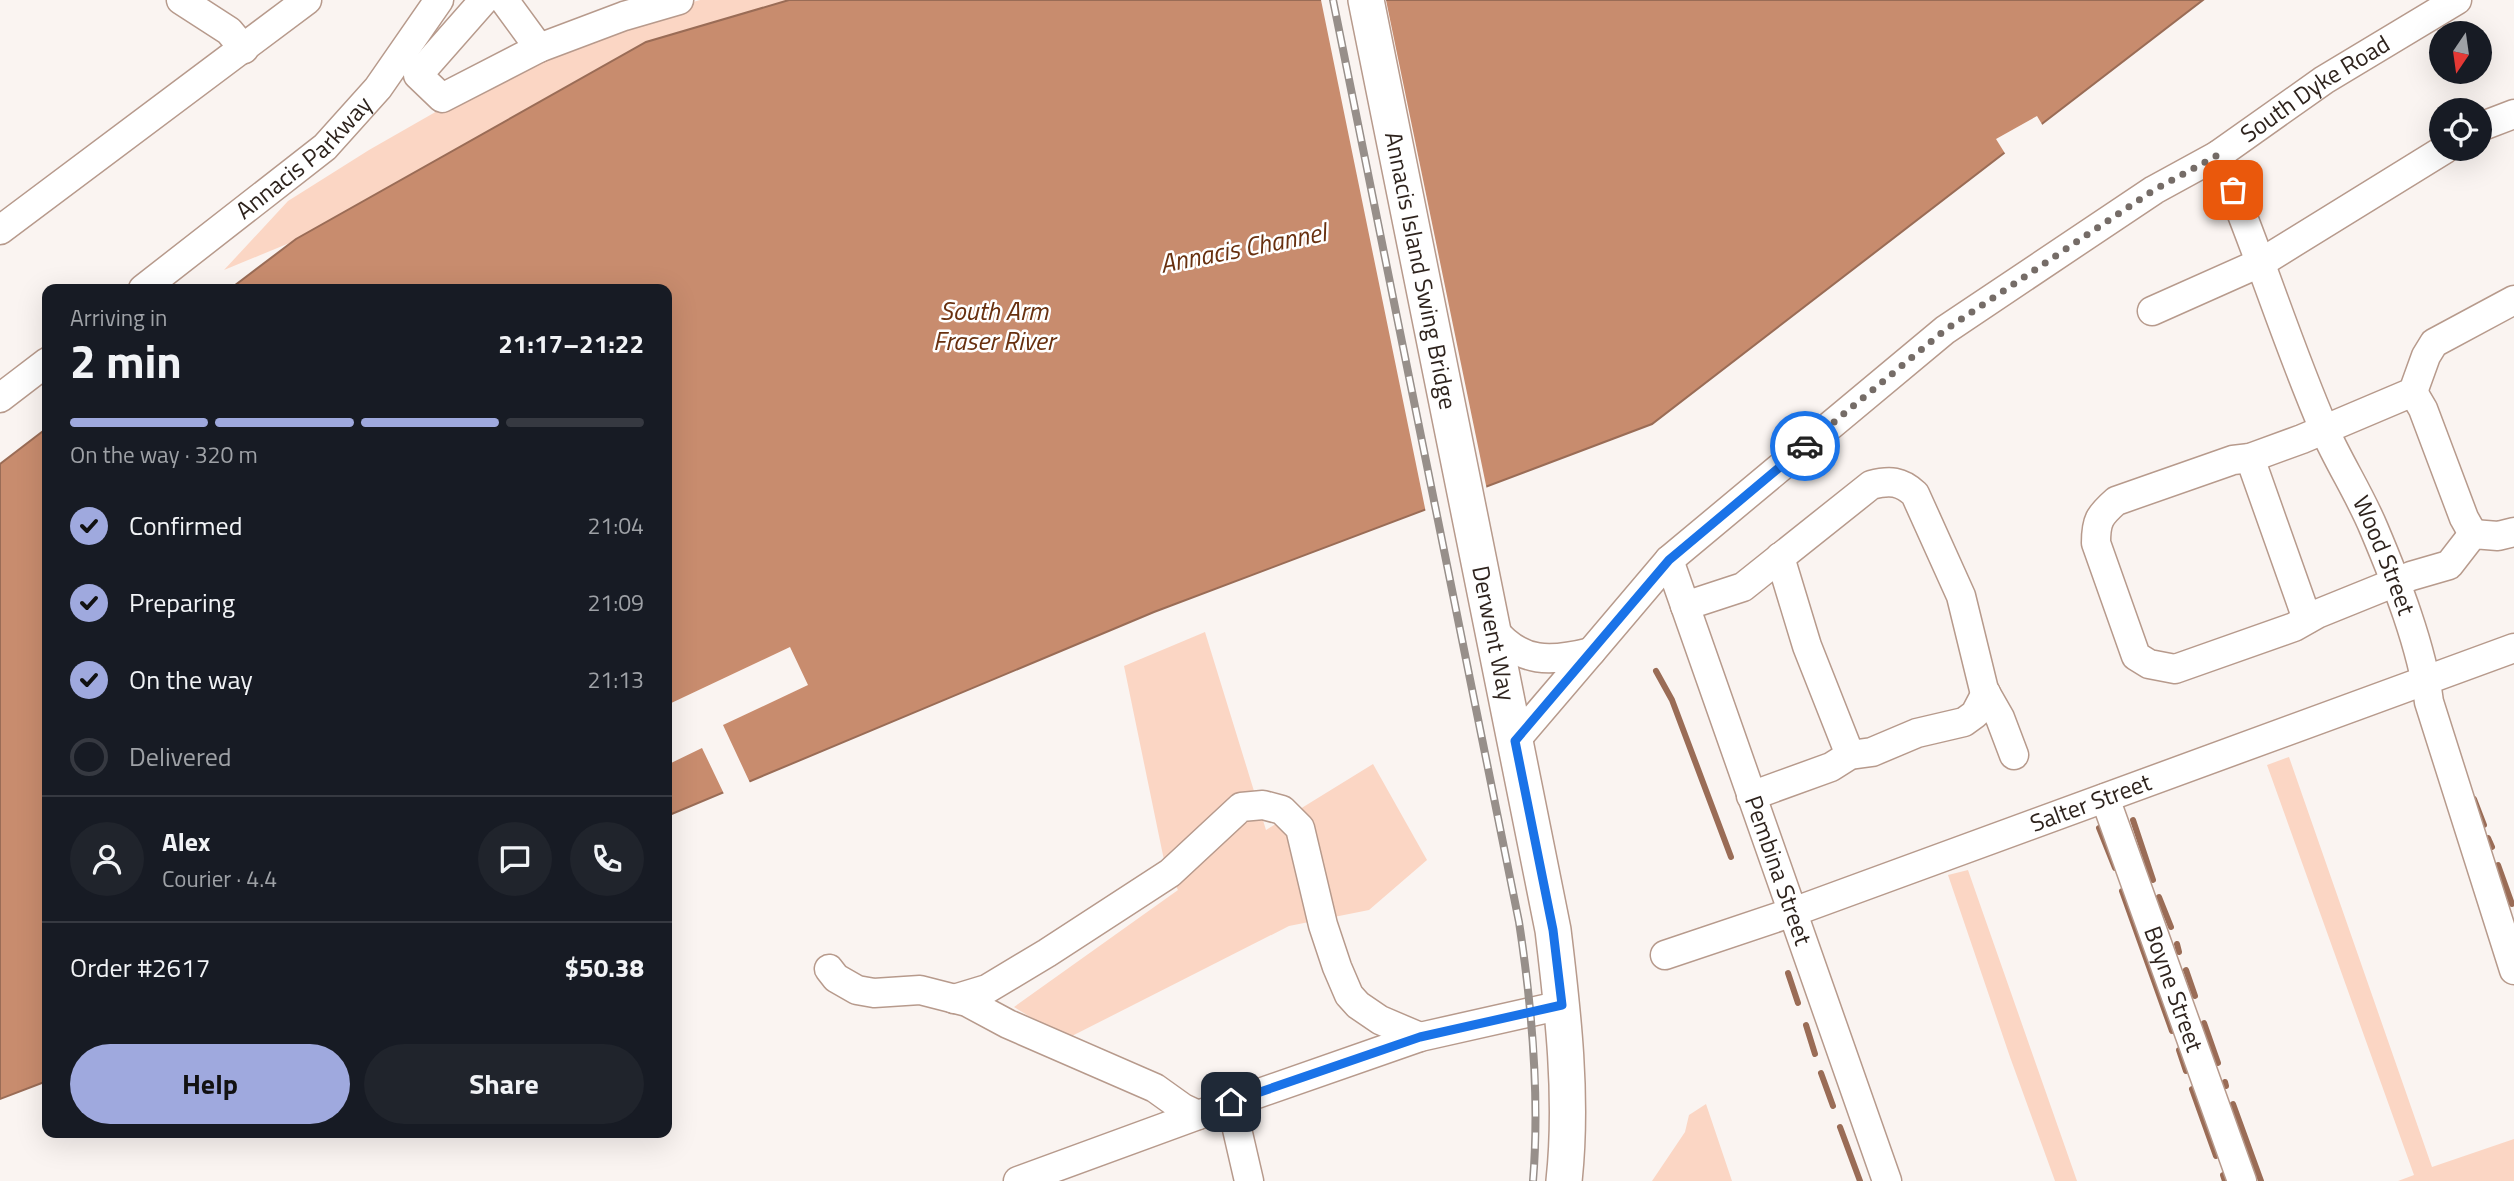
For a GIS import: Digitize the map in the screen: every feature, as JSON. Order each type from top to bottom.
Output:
[{"type":"main road","name":"Annacis Island Swing Bridge","points":[[1366,0],[1475,542]]},
{"type":"main road","name":"Derwent Way","points":[[1475,542],[1553,930],[1562,1005],[1566,1076],[1564,1181]]},
{"type":"street","points":[[181,0],[229,31],[244,49]]},
{"type":"street","points":[[0,230],[307,0]]},
{"type":"street","name":"Annacis Parkway","points":[[148,284],[325,147],[378,88],[439,0]]},
{"type":"street","points":[[484,0],[418,75],[442,98],[620,8],[678,0]]},
{"type":"street","points":[[504,0],[539,48]]},
{"type":"street","name":"South Dyke Road","points":[[1515,741],[1669,560],[1945,330],[2154,190],[2218,155],[2324,80],[2457,0]]},
{"type":"street","points":[[2492,122],[2514,114]]},
{"type":"street","name":"Wood Street","points":[[2218,155],[2262,262],[2324,430],[2374,528],[2395,583],[2426,679],[2429,702],[2514,971]]},
{"type":"street","points":[[2152,311],[2262,262],[2429,159]]},
{"type":"street","points":[[2473,534],[2449,565],[2395,583],[2307,619],[2294,627],[2175,669],[2149,664],[2136,656],[2095,543],[2096,524],[2104,511],[2116,501],[2233,460],[2250,458],[2413,392],[2426,356],[2434,343],[2514,300]]},
{"type":"street","points":[[0,398],[42,366]]},
{"type":"street","points":[[2413,392],[2423,410],[2464,518],[2473,534]]},
{"type":"street","points":[[2250,458],[2307,619]]},
{"type":"street","points":[[1685,606],[1743,587],[1871,485],[1887,481],[1903,484],[1915,494],[1961,596],[1986,693],[2000,718],[2014,755]]},
{"type":"street","points":[[2473,534],[2498,536],[2514,532]]},
{"type":"street","points":[[1780,557],[1807,646],[1850,755]]},
{"type":"street","name":"Pembina Street","points":[[1669,560],[1887,1181]]},
{"type":"street","points":[[1493,629],[1503,642],[1515,651],[1534,657],[1549,660],[1591,652]]},
{"type":"street","name":"Salter Street","points":[[1665,955],[1793,912],[2514,648]]},
{"type":"street","points":[[1751,796],[1831,767],[1850,755],[1872,752],[1917,733],[1964,722],[1975,714],[1986,693]]},
{"type":"street","name":"Boyne Street","points":[[2105,798],[2242,1181]]},
{"type":"street","points":[[954,999],[987,989],[1047,953],[1170,873],[1241,807],[1264,804],[1282,810],[1300,828],[1323,925],[1349,995],[1380,1020],[1420,1037]]},
{"type":"street","points":[[829,969],[836,978],[857,990],[874,993],[920,990],[967,1002],[1008,1024],[1155,1088],[1182,1108],[1198,1115]]},
{"type":"street","points":[[1018,1181],[1231,1102],[1420,1037],[1562,1005]]},
{"type":"street","points":[[1231,1102],[1249,1181]]},
{"type":"shaded area","points":[[700,0],[959,0],[243,284],[237,284],[292,242],[224,270],[288,201],[369,150],[495,78],[628,21]]},
{"type":"shaded area","points":[[1205,632],[1266,830],[1373,764],[1427,860],[1369,910],[1289,926],[1066,1039],[1014,1007],[1178,890],[1165,865],[1124,666]]},
{"type":"shaded area","points":[[2289,757],[2432,1167],[2514,1139],[2514,1181],[2398,1181],[2414,1175],[2267,765]]},
{"type":"shaded area","points":[[1968,870],[2077,1181],[2055,1181],[2010,1057],[1948,875]]},
{"type":"shaded area","points":[[1706,1104],[1732,1181],[1652,1181],[1685,1132],[1689,1115]]},
{"type":"water","name":"South Arm Fraser River","points":[[789,0],[2203,0],[1652,424],[1154,612],[672,814],[672,284],[237,284],[296,239],[646,42]]},
{"type":"water","points":[[42,432],[42,1083],[0,1099],[0,464]]},
{"type":"pier","points":[[1321,0],[1386,0],[1487,490],[1426,513]]},
{"type":"pier","points":[[2037,116],[2043,126],[2006,155],[1996,139]]},
{"type":"pier","points":[[790,647],[808,685],[723,725],[751,785],[725,796],[702,748],[672,763],[672,703]]},
{"type":"waterway","points":[[1656,671],[1672,700],[1731,857]]},
{"type":"waterway","points":[[2474,799],[2484,825]]},
{"type":"waterway","points":[[2133,820],[2153,880]]},
{"type":"waterway","points":[[2099,828],[2115,868]]},
{"type":"waterway","points":[[2488,838],[2492,847]]},
{"type":"waterway","points":[[2498,865],[2512,904]]},
{"type":"waterway","points":[[2122,891],[2172,1031]]},
{"type":"waterway","points":[[2159,897],[2171,927]]},
{"type":"waterway","points":[[2177,944],[2179,952]]},
{"type":"waterway","points":[[2186,970],[2195,996]]},
{"type":"waterway","points":[[1788,973],[1798,1003]]},
{"type":"waterway","points":[[2204,1023],[2218,1063]]},
{"type":"waterway","points":[[1806,1025],[1815,1054]]},
{"type":"waterway","points":[[2179,1050],[2186,1071]]},
{"type":"waterway","points":[[1821,1073],[1833,1106]]},
{"type":"waterway","points":[[2225,1082],[2226,1086]]},
{"type":"waterway","points":[[2192,1089],[2216,1156]]},
{"type":"waterway","points":[[2233,1104],[2261,1181]]},
{"type":"waterway","points":[[1840,1127],[1860,1181]]},
{"type":"waterway","points":[[2223,1175],[2225,1181]]},
{"type":"railway","points":[[1333,0],[1519,922],[1534,1051],[1536,1116],[1533,1181]]},
{"type":"way so far","points":[[1805,446],[1945,330],[2154,190],[2218,155],[2233,190]]},
{"type":"route","points":[[1231,1102],[1420,1037],[1562,1005],[1553,930],[1515,741],[1669,560],[1805,446]]},
{"type":"water label","name":"Annacis Channel","points":[[1243,248]]}]
